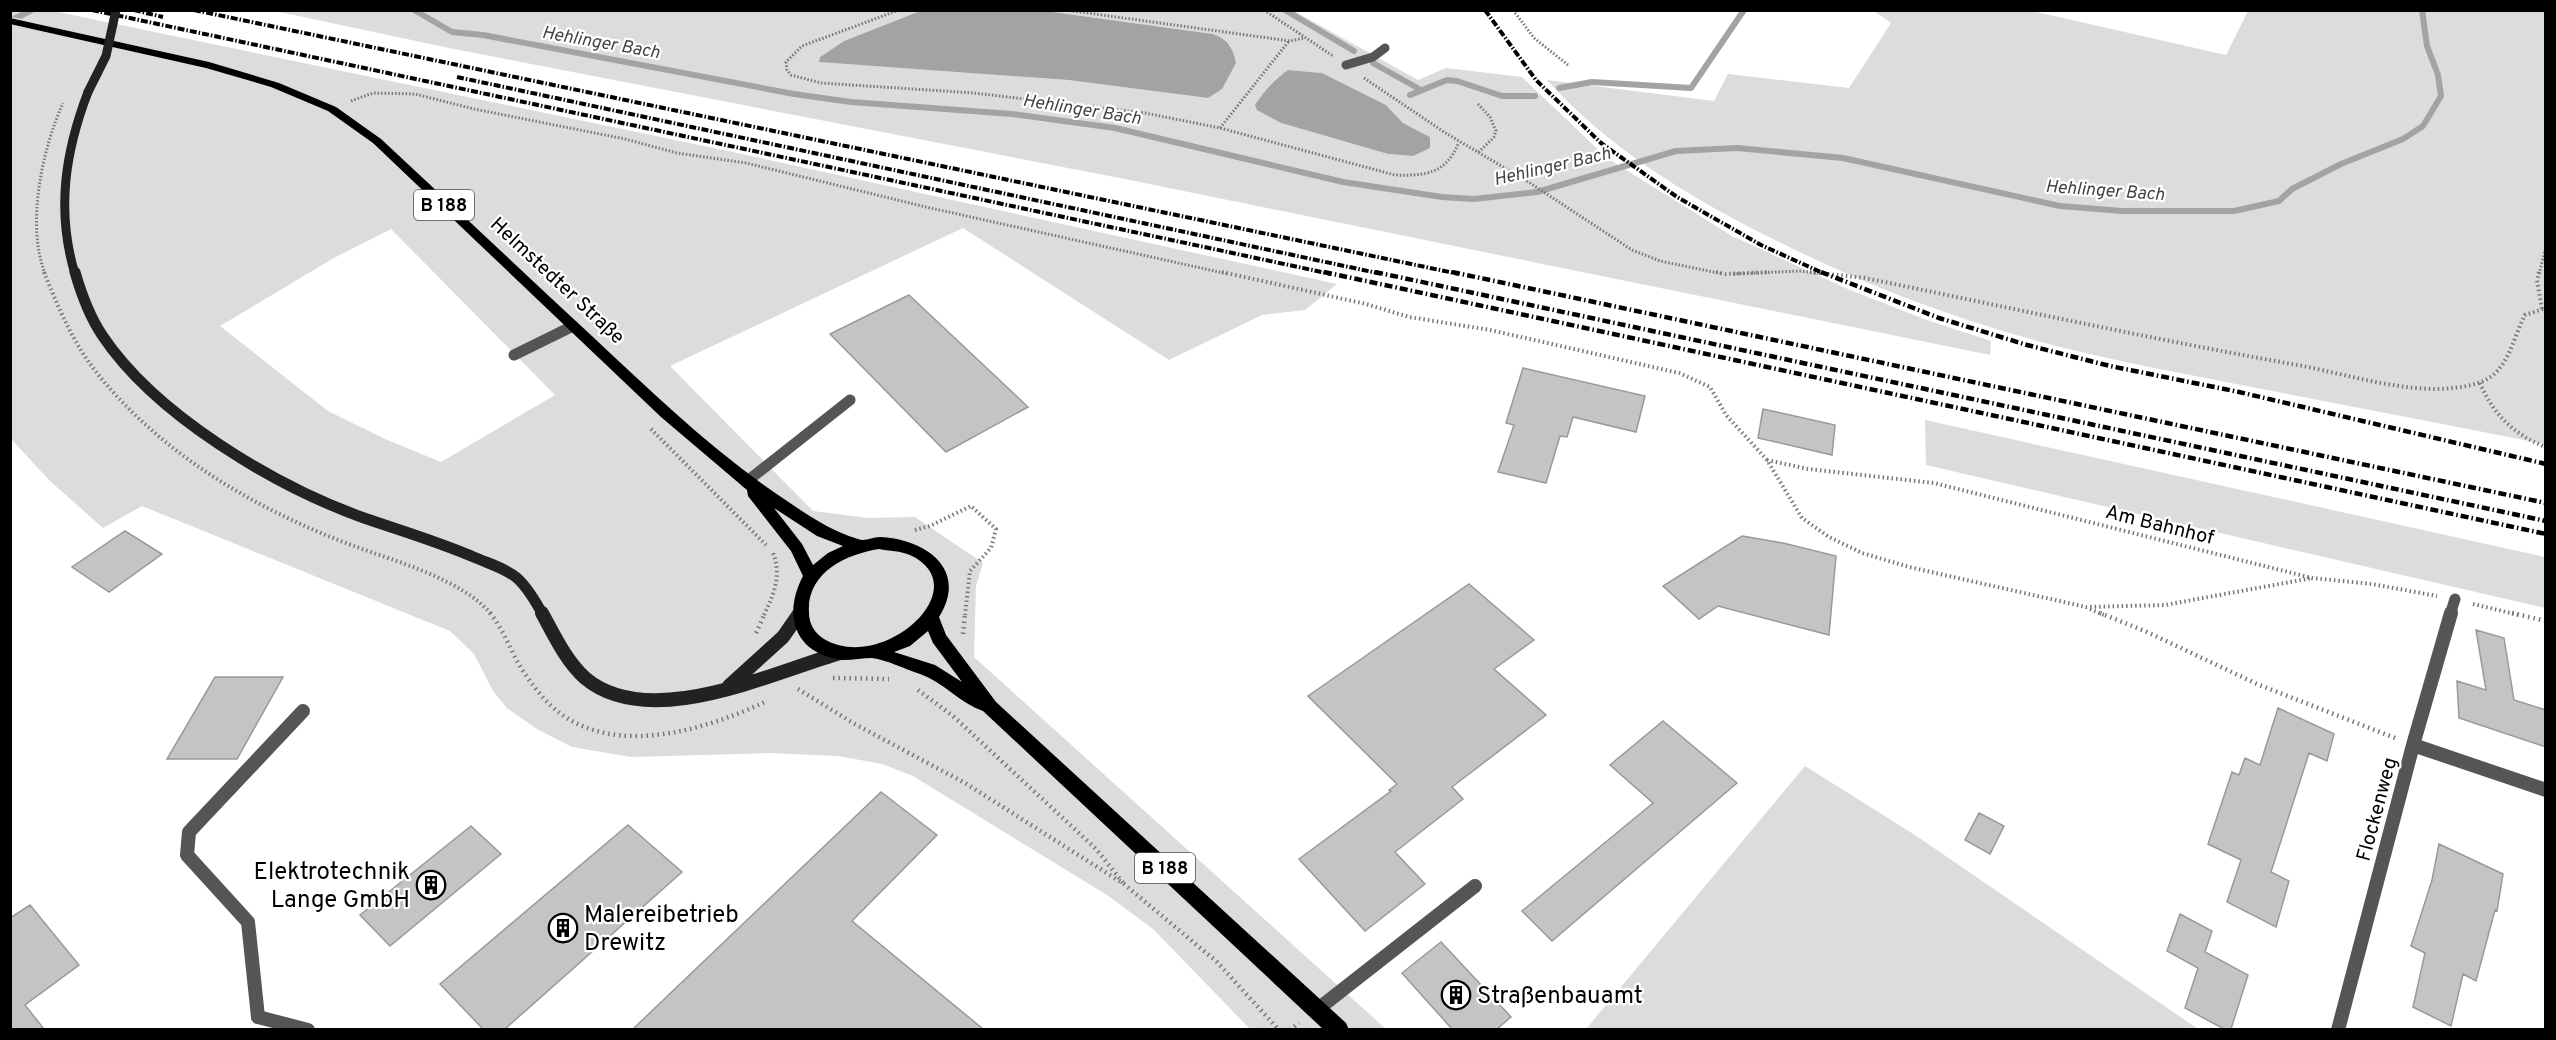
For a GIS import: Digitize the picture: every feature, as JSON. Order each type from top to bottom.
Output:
[{"type":"main road","points":[[116,10],[106,56],[88,92],[74,130],[63,184],[68,257],[83,297],[102,336],[144,383],[168,405],[246,460],[291,485],[343,510],[441,542],[511,573],[529,590],[570,662],[584,679],[604,690],[629,698],[663,700],[726,689],[840,653]]},
{"type":"main road","name":"Helmstedter Straße","points":[[10,21],[257,79],[306,96],[332,109],[377,141],[666,414],[746,482],[822,532],[860,546]]},
{"type":"main road","name":"Helmstedter Straße","points":[[746,482],[797,548],[811,576]]},
{"type":"main road","points":[[879,543],[898,544],[915,549],[929,558],[939,571],[943,586],[940,603],[932,619],[908,640],[875,652],[840,653],[812,639],[803,628],[799,614],[801,595],[811,576],[836,556],[860,546],[879,543]]},
{"type":"main road","points":[[726,689],[783,638],[799,614]]},
{"type":"main road","name":"B 188","points":[[932,619],[939,638],[990,707],[1339,1029]]},
{"type":"main road","name":"B 188","points":[[875,652],[929,670],[990,707]]},
{"type":"street","points":[[1346,65],[1373,57],[1385,48]]},
{"type":"street","points":[[514,355],[573,326]]},
{"type":"street","points":[[746,482],[850,400]]},
{"type":"street","name":"Flockenweg","points":[[2338,1029],[2413,745],[2455,599]]},
{"type":"street","points":[[303,711],[189,832],[187,855],[248,922],[258,1017],[308,1029]]},
{"type":"street","points":[[2413,745],[2546,790]]},
{"type":"street","points":[[1318,1009],[1474,886]]},
{"type":"path","points":[[900,10],[802,46],[786,62],[787,70],[798,77],[821,83],[974,93],[1145,113],[1220,128],[1395,175],[1414,176],[1445,166],[1452,160],[1459,142]]},
{"type":"path","points":[[1066,10],[1290,41],[1305,38]]},
{"type":"path","points":[[1264,10],[1459,142],[1530,183],[1632,250],[1693,270],[1725,274],[1799,272],[1854,277],[2407,385],[2461,387],[2480,383],[2496,374],[2506,363],[2517,330],[2525,315],[2544,309],[2537,280],[2546,247]]},
{"type":"path","points":[[1512,10],[1534,38],[1568,65]]},
{"type":"path","points":[[1220,128],[1290,41]]},
{"type":"path","points":[[332,109],[373,93],[415,93],[474,109],[625,139],[677,153],[746,163],[927,207],[1366,304],[1409,317],[1490,330],[1679,373],[1710,387],[1726,415],[1767,460],[1802,518],[1829,537],[1862,553],[1909,567],[2086,607],[2147,632],[2257,684],[2413,745]]},
{"type":"path","points":[[1478,104],[1490,117],[1496,131],[1494,137],[1478,153]]},
{"type":"path","points":[[2480,383],[2486,400],[2510,428],[2526,440],[2546,447]]},
{"type":"path","points":[[646,424],[768,547],[779,563],[779,576],[753,642],[762,657]]},
{"type":"path","name":"Am Bahnhof","points":[[1767,460],[1808,469],[1934,483],[2312,578],[2372,584],[2455,599],[2546,621]]},
{"type":"path","points":[[2086,607],[2165,604],[2312,578]]},
{"type":"path","points":[[774,674],[853,723],[965,783],[1125,884],[1217,962],[1280,1029]]},
{"type":"shaded area","points":[[11,11],[53,11],[728,151],[1337,284],[1305,310],[1262,315],[1169,360],[963,228],[670,366],[813,511],[868,518],[915,517],[983,563],[976,586],[974,657],[1386,1029],[1250,1029],[1153,929],[1107,895],[913,776],[882,764],[838,756],[770,753],[631,757],[572,747],[537,729],[507,708],[493,691],[474,654],[450,631],[142,506],[103,528],[50,481],[11,439]],"holes":[[[391,229],[555,395],[441,462],[385,439],[328,411],[220,326],[332,259]]]},
{"type":"shaded area","points":[[275,11],[920,11],[844,41],[820,57],[820,62],[1068,80],[1208,98],[1236,63],[1231,46],[1213,34],[1046,11],[1294,11],[1418,80],[1446,68],[1522,77],[1607,158],[1732,236],[1850,290],[1924,319],[1991,341],[1990,355],[1125,179],[449,48]],"holes":[[[1288,70],[1322,73],[1386,105],[1403,123],[1430,137],[1413,156],[1388,154],[1281,123],[1260,98],[1277,78]]]},
{"type":"shaded area","points":[[920,11],[1046,11],[1213,34],[1229,45],[1236,63],[1222,89],[1208,98],[1068,80],[819,62],[820,57],[844,41]]},
{"type":"shaded area","points":[[1874,11],[2032,11],[2226,55],[2248,11],[2545,11],[2545,444],[2114,359],[2023,337],[1935,309],[1822,263],[1737,221],[1678,187],[1595,127],[1547,80],[1714,101],[1728,74],[1849,88],[1891,23]]},
{"type":"shaded area","points":[[1288,70],[1322,73],[1386,105],[1403,123],[1430,137],[1430,148],[1413,156],[1388,154],[1281,123],[1257,110],[1255,105],[1262,95]]},
{"type":"shaded area","points":[[1925,420],[2545,557],[2545,608],[1926,465]]},
{"type":"shaded area","points":[[1805,766],[1915,835],[2198,1029],[1586,1029]]},
{"type":"building","points":[[909,295],[1028,407],[946,452],[830,334]]},
{"type":"building","points":[[1523,368],[1645,396],[1636,432],[1573,417],[1567,437],[1560,436],[1546,483],[1498,472],[1514,425],[1506,423]]},
{"type":"building","points":[[1763,409],[1835,425],[1832,455],[1758,438]]},
{"type":"building","points":[[125,531],[162,554],[109,592],[72,567]]},
{"type":"building","points":[[1742,536],[1836,556],[1829,635],[1718,606],[1699,619],[1663,586]]},
{"type":"building","points":[[1469,584],[1534,640],[1494,669],[1546,715],[1452,787],[1463,799],[1395,852],[1425,884],[1365,931],[1299,859],[1391,791],[1389,790],[1397,784],[1308,696]]},
{"type":"building","points":[[2476,630],[2504,638],[2514,700],[2546,710],[2546,747],[2459,718],[2457,681],[2486,690]]},
{"type":"building","points":[[215,677],[283,677],[237,759],[167,759]]},
{"type":"building","points":[[2278,708],[2334,734],[2327,761],[2309,753],[2271,872],[2289,881],[2276,927],[2227,902],[2241,860],[2208,844],[2232,772],[2239,775],[2245,758],[2260,765]]},
{"type":"building","points":[[1663,721],[1737,783],[1552,941],[1522,911],[1653,803],[1610,765]]},
{"type":"building","points":[[881,792],[937,835],[852,921],[983,1029],[633,1029]]},
{"type":"building","points":[[1979,813],[2004,826],[1990,854],[1965,840]]},
{"type":"building","name":"Malereibetrieb Drewitz","points":[[628,825],[682,872],[505,1029],[483,1029],[440,984]]},
{"type":"building","name":"Elektrotechnik Lange GmbH","points":[[471,826],[501,854],[390,946],[360,915]]},
{"type":"building","points":[[2439,844],[2503,874],[2497,911],[2495,910],[2476,981],[2463,974],[2451,1026],[2413,1007],[2425,953],[2411,946],[2432,880]]},
{"type":"building","points":[[30,905],[79,965],[25,1005],[44,1029],[10,1029],[10,918]]},
{"type":"building","points":[[2180,914],[2212,931],[2205,952],[2248,975],[2231,1029],[2224,1029],[2185,1008],[2198,968],[2167,951]]},
{"type":"building","name":"Straßenbauamt","points":[[1441,942],[1511,1017],[1497,1029],[1452,1029],[1402,973]]},
{"type":"waterway","name":"Hehlinger Bach","points":[[10,21],[32,10]]},
{"type":"waterway","name":"Hehlinger Bach","points":[[414,10],[452,32],[483,35],[794,94],[851,102],[1012,114],[1115,128],[1343,182],[1442,197],[1474,199],[1537,192],[1676,151],[1737,148],[1843,158],[2060,206],[2122,211],[2234,211],[2279,201],[2292,189],[2341,164],[2403,139],[2423,126],[2441,96],[2438,75],[2427,46],[2422,10]]},
{"type":"waterway","points":[[1285,10],[1354,51]]},
{"type":"waterway","points":[[1559,88],[1592,82],[1691,88],[1744,10]]},
{"type":"waterway","points":[[1373,63],[1421,90]]},
{"type":"waterway","points":[[1410,95],[1447,80],[1457,81],[1502,96],[1535,96]]},
{"type":"railway","points":[[92,10],[1331,274]]},
{"type":"railway","points":[[134,10],[163,17]]},
{"type":"railway","points":[[194,10],[1459,274]]},
{"type":"railway","points":[[1485,10],[1536,80],[1601,143],[1677,197],[1761,245],[1825,274]]},
{"type":"railway","points":[[457,77],[1382,274]]},
{"type":"railway","points":[[1324,272],[2546,534]]},
{"type":"railway","points":[[1375,272],[2546,521]]},
{"type":"railway","points":[[1452,272],[2546,503]]},
{"type":"railway","points":[[1821,272],[1939,318],[2027,345],[2110,366],[2239,392],[2546,464]]},
{"type":"place","name":"Elektrotechnik Lange GmbH","points":[[431,885]]},
{"type":"place","name":"Malereibetrieb Drewitz","points":[[563,928]]},
{"type":"place","name":"Straßenbauamt","points":[[1456,995]]}]
